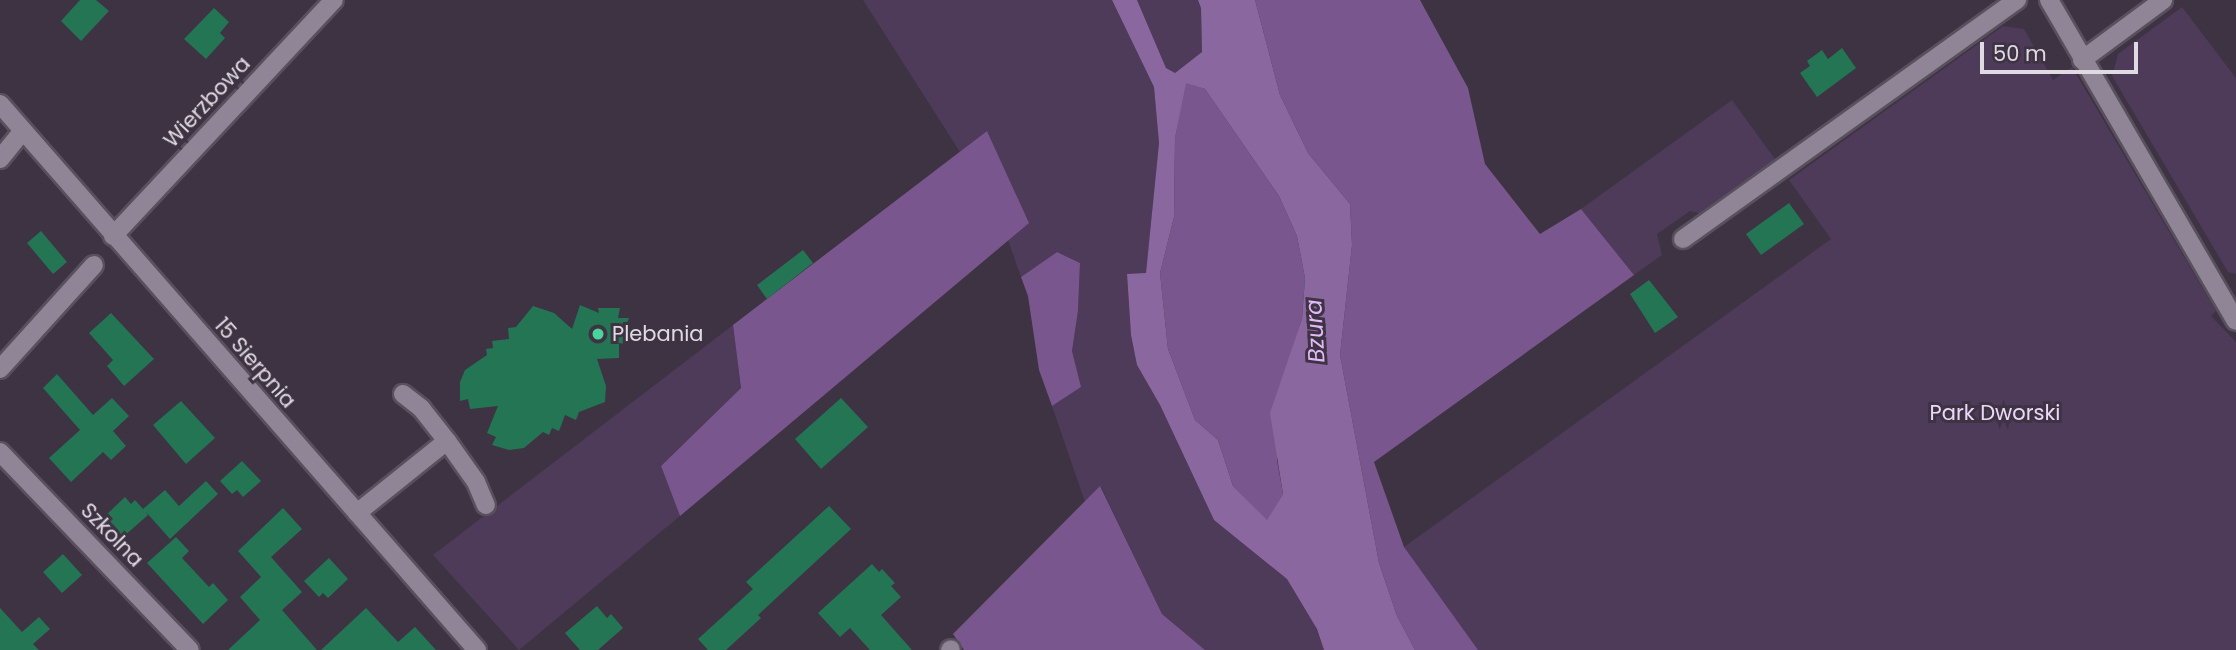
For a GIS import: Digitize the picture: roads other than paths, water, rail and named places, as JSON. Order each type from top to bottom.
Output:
[{"type":"street","name":"Wierzbowa","points":[[113,236],[334,0]]},
{"type":"street","points":[[1683,239],[2017,0]]},
{"type":"street","points":[[2049,0],[2234,316]]},
{"type":"street","points":[[2082,60],[2163,0]]},
{"type":"street","name":"15 Sierpnia","points":[[0,104],[477,650]]},
{"type":"street","points":[[0,159],[23,131]]},
{"type":"street","points":[[0,369],[94,265]]},
{"type":"street","points":[[403,394],[421,408],[447,441],[476,482],[486,505]]},
{"type":"street","points":[[357,513],[447,441]]},
{"type":"street","name":"Szkolna","points":[[0,452],[190,650]]},
{"type":"water","name":"Bzura","points":[[1112,0],[1137,0],[1166,68],[1175,73],[1202,52],[1201,8],[1198,0],[1255,0],[1280,95],[1308,153],[1350,204],[1352,245],[1340,355],[1379,563],[1397,616],[1415,650],[1324,650],[1317,629],[1287,579],[1214,520],[1160,405],[1137,365],[1131,335],[1127,274],[1146,273],[1159,143],[1154,87]],"holes":[[[1186,83],[1205,89],[1279,196],[1297,236],[1305,278],[1302,319],[1270,413],[1283,494],[1267,520],[1233,486],[1218,440],[1195,420],[1168,349],[1160,273],[1174,217],[1175,138]]]},
{"type":"place","name":"Plebania","points":[[598,334]]},
{"type":"park label","name":"Park Dworski","points":[[1995,413]]}]
